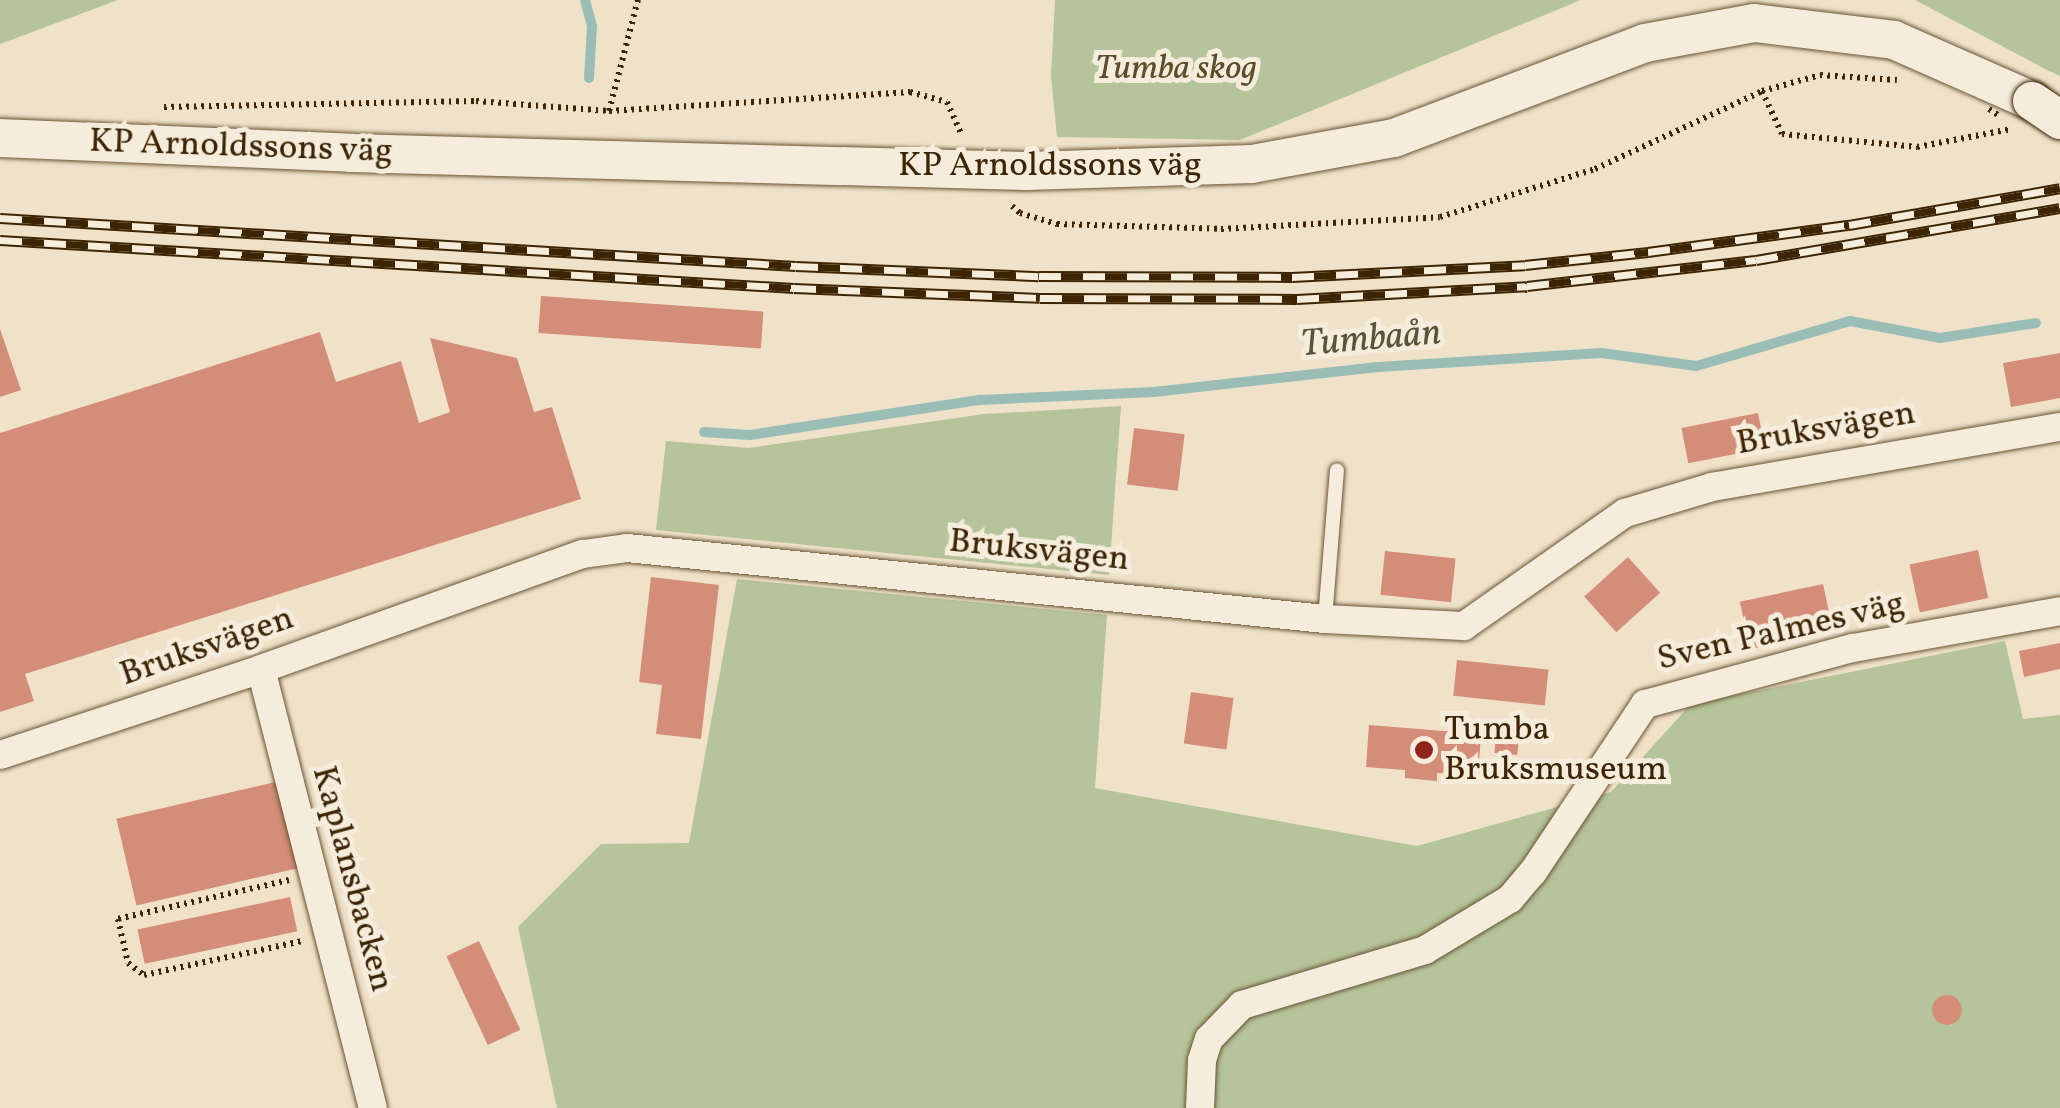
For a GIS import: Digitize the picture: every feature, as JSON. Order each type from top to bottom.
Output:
[{"type":"main road","name":"KP Arnoldssons väg","points":[[0,138],[351,153],[1026,171],[1252,164],[1394,138],[1644,44],[1754,24],[1894,40],[2040,116]]},
{"type":"street","name":"Bruksvägen","points":[[0,755],[261,669],[583,554],[627,548],[1325,618],[1464,626],[1626,513],[1712,487],[2060,426]]},
{"type":"street","name":"Sven Palmes väg","points":[[1200,1108],[1202,1060],[1209,1040],[1227,1017],[1257,999],[1425,950],[1510,900],[1554,842],[1644,704],[1693,687],[1854,648],[2060,612]]},
{"type":"street","name":"Kaplansbacken","points":[[261,669],[374,1108]]},
{"type":"lane","points":[[1325,618],[1337,470]]},
{"type":"path","points":[[609,112],[638,0]]},
{"type":"path","points":[[999,194],[1020,213],[1057,224],[1221,228],[1440,218],[1596,168],[1762,91],[1820,75],[1898,80],[1916,86]]},
{"type":"path","points":[[1762,91],[1782,134],[1917,146],[2040,116]]},
{"type":"path","points":[[151,107],[476,101],[609,112],[910,92],[947,102],[962,137]]},
{"type":"path","points":[[1971,103],[1989,109]]},
{"type":"path","points":[[311,875],[118,919],[128,963],[144,974],[327,936]]},
{"type":"green space","points":[[0,0],[118,0],[0,44]]},
{"type":"green space","name":"Tumba skog","points":[[1055,0],[1581,0],[1240,140],[1057,137],[1051,76]]},
{"type":"green space","points":[[1915,0],[2060,0],[2060,76],[2047,70]]},
{"type":"green space","points":[[1121,406],[1109,575],[656,530],[666,441],[749,448],[984,414]]},
{"type":"green space","points":[[737,579],[1107,615],[1095,788],[1417,846],[1611,792],[1691,704],[2005,641],[2023,719],[2060,715],[2060,1108],[557,1108],[518,927],[601,844],[689,843]]},
{"type":"building","points":[[541,296],[763,312],[761,348],[538,333]]},
{"type":"building","points":[[0,329],[21,390],[0,397]]},
{"type":"building","points":[[320,332],[336,382],[401,361],[419,423],[450,412],[430,338],[517,358],[534,412],[552,407],[581,499],[25,674],[34,701],[0,712],[0,433]]},
{"type":"building","points":[[2060,353],[2060,398],[2011,407],[2003,363]]},
{"type":"building","points":[[1758,413],[1765,448],[1688,463],[1681,428]]},
{"type":"building","points":[[1134,428],[1185,434],[1178,491],[1127,485]]},
{"type":"building","points":[[1978,550],[1988,598],[1920,612],[1910,565]]},
{"type":"building","points":[[1385,551],[1456,558],[1451,602],[1380,595]]},
{"type":"building","points":[[1628,557],[1660,593],[1616,632],[1584,596]]},
{"type":"building","points":[[651,577],[719,585],[701,739],[656,734],[662,685],[639,682]]},
{"type":"building","points":[[1823,584],[1833,632],[1750,650],[1740,602]]},
{"type":"building","points":[[2060,643],[2060,669],[2024,677],[2019,651]]},
{"type":"building","points":[[1457,660],[1548,670],[1545,705],[1453,696]]},
{"type":"building","points":[[1191,692],[1234,698],[1226,749],[1184,743]]},
{"type":"building","name":"Tumba Bruksmuseum","points":[[1369,725],[1481,734],[1478,776],[1437,773],[1437,781],[1405,778],[1405,770],[1366,767]]},
{"type":"building","points":[[1496,734],[1519,736],[1517,755],[1494,753]]},
{"type":"building","points":[[284,780],[304,867],[136,905],[116,819]]},
{"type":"building","points":[[290,897],[297,931],[145,964],[137,929]]},
{"type":"building","points":[[479,941],[520,1030],[488,1045],[446,956]]},
{"type":"building","points":[[1947,995],[1961,1004],[1962,1010],[1953,1024],[1947,1025],[1933,1016],[1932,1010],[1941,996]]},
{"type":"waterway","points":[[585,0],[592,26],[589,78]]},
{"type":"waterway","name":"Tumbaån","points":[[704,432],[750,435],[980,400],[1154,392],[1378,367],[1602,353],[1696,366],[1850,321],[1940,338],[2036,323]]},
{"type":"railway","points":[[0,218],[796,266],[1039,276],[1292,277],[1525,265],[1648,252],[1849,225],[2060,188]]},
{"type":"railway","points":[[0,240],[794,288],[1040,298],[1297,299],[1527,286],[1756,260],[2060,208]]},
{"type":"place","name":"Tumba Bruksmuseum","points":[[1424,750]]}]
